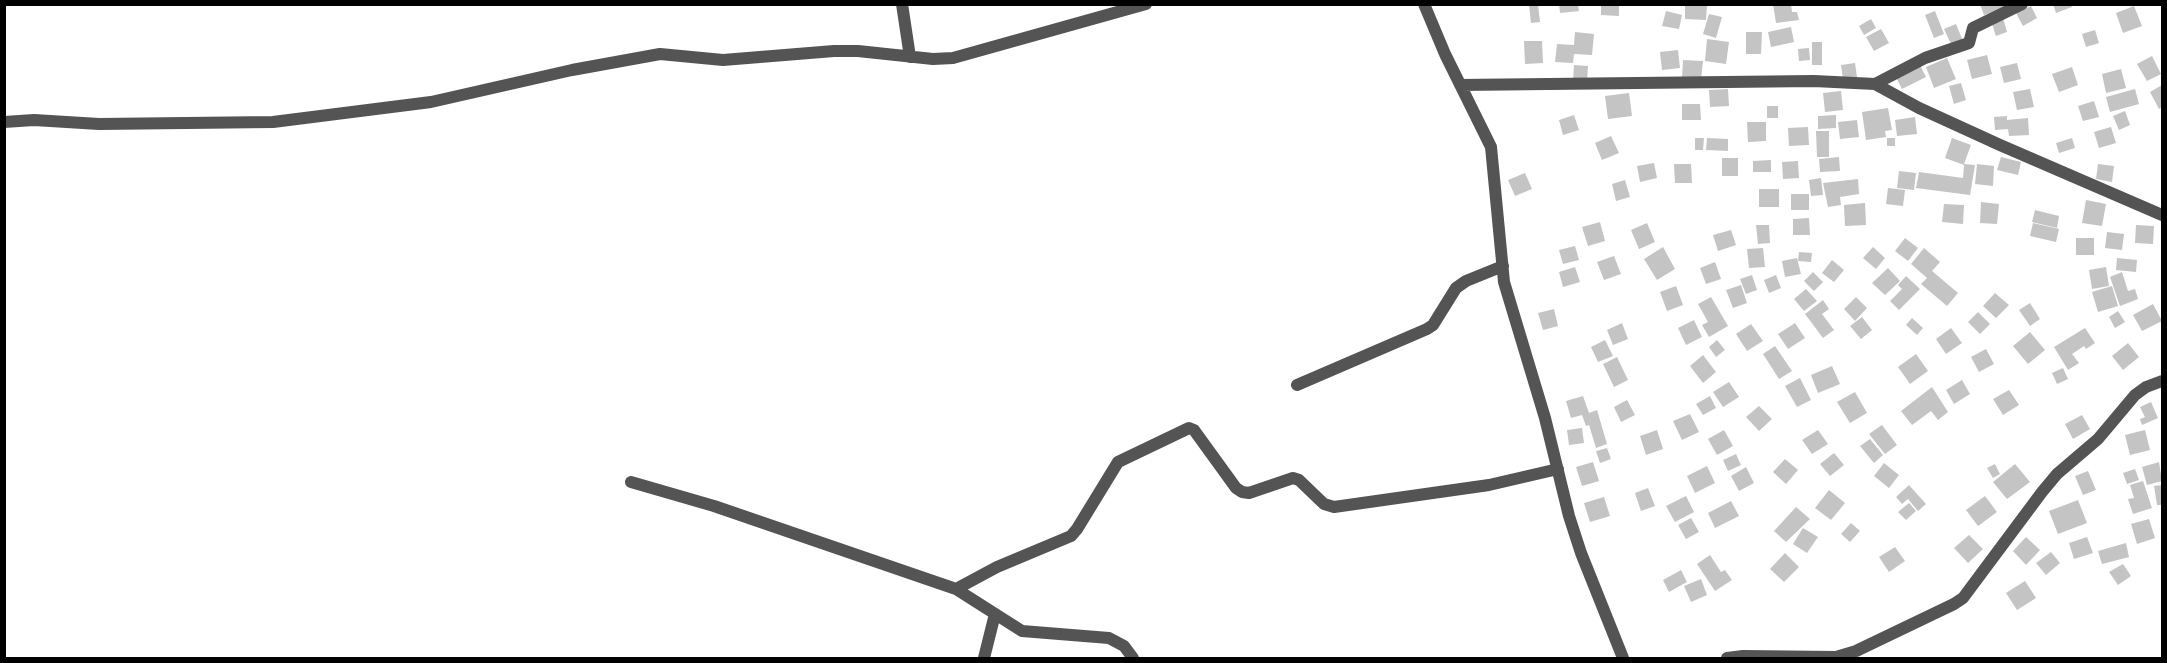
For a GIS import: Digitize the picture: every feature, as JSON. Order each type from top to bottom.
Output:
[{"type":"street","points":[[902,4],[910,57]]},
{"type":"street","points":[[4,122],[34,120],[99,124],[273,122],[431,102],[572,70],[660,54],[723,60],[858,51],[933,59],[953,58],[1146,4]]},
{"type":"street","points":[[1424,4],[1491,147],[1507,291],[1545,418],[1581,553],[1623,658]]},
{"type":"street","points":[[1875,84],[1925,58],[1969,43],[1972,28],[2022,4]]},
{"type":"street","points":[[1460,85],[1814,81],[1875,84],[1919,108],[2000,145],[2163,215]]},
{"type":"street","points":[[1297,385],[1427,329],[1433,325],[1456,288],[1466,281],[1503,266]]},
{"type":"street","points":[[1727,658],[1743,656],[1836,657],[1856,651],[1954,604],[1963,598],[2057,474],[2098,439],[2135,395],[2146,387],[2163,381]]},
{"type":"street","points":[[956,588],[997,567],[1071,536],[1118,462],[1189,428],[1194,430],[1236,488],[1242,492],[1249,493],[1293,478],[1299,480],[1324,504],[1334,507],[1489,485],[1558,469]]},
{"type":"street","points":[[631,482],[724,509],[956,588],[1022,631],[1109,638],[1124,646],[1132,658]]},
{"type":"street","points":[[984,658],[995,615]]},
{"type":"building","points":[[1538,4],[1540,22],[1531,23],[1529,5]]},
{"type":"building","points":[[1559,4],[1578,4],[1579,11],[1560,13]]},
{"type":"building","points":[[1601,4],[1619,4],[1619,16],[1601,15]]},
{"type":"building","points":[[1685,4],[1707,6],[1706,20],[1685,19]]},
{"type":"building","points":[[1773,4],[1791,4],[1792,12],[1797,12],[1799,20],[1776,23]]},
{"type":"building","points":[[1980,4],[2004,4],[2005,8],[1984,15]]},
{"type":"building","points":[[2053,4],[2071,4],[2072,7],[2056,13]]},
{"type":"building","points":[[2031,6],[2037,18],[2023,26],[2016,13]]},
{"type":"building","points":[[2134,6],[2142,26],[2123,33],[2116,13]]},
{"type":"building","points":[[1666,11],[1682,15],[1679,29],[1662,26]]},
{"type":"building","points":[[1935,11],[1944,34],[1934,38],[1925,15]]},
{"type":"building","points":[[1709,14],[1722,17],[1716,38],[1703,34]]},
{"type":"building","points":[[2003,18],[2007,32],[1996,36],[1991,21]]},
{"type":"building","points":[[1871,19],[1876,28],[1864,35],[1859,26]]},
{"type":"building","points":[[1956,24],[1963,41],[1952,46],[1944,29]]},
{"type":"building","points":[[1791,27],[1794,42],[1771,47],[1768,32]]},
{"type":"building","points":[[1881,29],[1889,43],[1874,51],[1866,37]]},
{"type":"building","points":[[2095,30],[2099,43],[2086,47],[2082,34]]},
{"type":"building","points":[[1575,32],[1594,34],[1592,55],[1574,54],[1573,63],[1555,62],[1557,44],[1574,45]]},
{"type":"building","points":[[1746,32],[1762,32],[1761,54],[1746,54]]},
{"type":"building","points":[[1707,39],[1729,42],[1726,64],[1705,61]]},
{"type":"building","points":[[1524,41],[1542,41],[1543,63],[1525,64]]},
{"type":"building","points":[[1812,42],[1822,42],[1822,65],[1812,65]]},
{"type":"building","points":[[1809,48],[1810,60],[1799,61],[1798,49]]},
{"type":"building","points":[[1678,50],[1680,68],[1662,70],[1660,52]]},
{"type":"building","points":[[1987,55],[1992,74],[1972,79],[1967,60]]},
{"type":"building","points":[[2152,56],[2161,74],[2147,81],[2137,64]]},
{"type":"building","points":[[1947,58],[1956,79],[1934,88],[1926,67]]},
{"type":"building","points":[[1683,60],[1703,61],[1701,80],[1682,78]]},
{"type":"building","points":[[1855,63],[1857,77],[1843,79],[1841,65]]},
{"type":"building","points":[[1919,63],[1926,77],[1902,89],[1895,75]]},
{"type":"building","points":[[2017,63],[2021,79],[2004,83],[2000,67]]},
{"type":"building","points":[[1574,65],[1588,66],[1587,82],[1573,81]]},
{"type":"building","points":[[2072,67],[2078,85],[2059,92],[2052,74]]},
{"type":"building","points":[[2121,69],[2126,88],[2106,93],[2102,74]]},
{"type":"building","points":[[1961,83],[1966,100],[1954,104],[1949,86]]},
{"type":"building","points":[[2162,85],[2162,107],[2159,109],[2150,92]]},
{"type":"building","points":[[1728,89],[1729,106],[1710,107],[1709,90]]},
{"type":"building","points":[[2030,89],[2034,107],[2017,110],[2013,92]]},
{"type":"building","points":[[2135,89],[2139,104],[2110,112],[2106,97]]},
{"type":"building","points":[[1841,91],[1843,110],[1825,112],[1823,93]]},
{"type":"building","points":[[1629,93],[1632,116],[1608,119],[1605,96]]},
{"type":"building","points":[[2094,101],[2099,117],[2083,121],[2078,106]]},
{"type":"building","points":[[1682,104],[1700,104],[1701,120],[1682,120]]},
{"type":"building","points":[[1767,106],[1778,106],[1778,118],[1767,118]]},
{"type":"building","points":[[1888,108],[1892,130],[1885,131],[1886,137],[1866,140],[1862,112]]},
{"type":"building","points":[[2125,111],[2130,125],[2119,130],[2113,116]]},
{"type":"building","points":[[1574,115],[1579,130],[1563,135],[1559,120]]},
{"type":"building","points":[[1836,115],[1836,128],[1818,129],[1818,116]]},
{"type":"building","points":[[2007,116],[2007,120],[2028,118],[2029,135],[2009,136],[2008,129],[1995,130],[1994,117]]},
{"type":"building","points":[[1915,117],[1917,134],[1897,136],[1895,120]]},
{"type":"building","points":[[1857,120],[1859,137],[1840,139],[1838,122]]},
{"type":"building","points":[[1747,122],[1766,122],[1766,141],[1748,142]]},
{"type":"building","points":[[1808,127],[1809,145],[1789,146],[1788,128]]},
{"type":"building","points":[[2111,127],[2116,143],[2099,148],[2094,132]]},
{"type":"building","points":[[1816,131],[1829,131],[1829,157],[1817,157]]},
{"type":"building","points":[[1611,136],[1619,153],[1602,160],[1595,143]]},
{"type":"building","points":[[1695,138],[1704,138],[1703,150],[1695,150]]},
{"type":"building","points":[[1707,138],[1728,139],[1728,151],[1706,150]]},
{"type":"building","points":[[1887,138],[1895,138],[1895,146],[1887,146]]},
{"type":"building","points":[[1952,138],[1971,145],[1964,164],[1975,165],[1970,195],[1916,188],[1919,172],[1963,178],[1964,165],[1945,158]]},
{"type":"building","points":[[2072,138],[2075,148],[2059,153],[2056,143]]},
{"type":"building","points":[[1839,157],[1840,171],[1820,172],[1819,159]]},
{"type":"building","points":[[2001,157],[2021,162],[2018,175],[1997,170]]},
{"type":"building","points":[[1722,158],[1738,158],[1738,176],[1722,176]]},
{"type":"building","points":[[1771,160],[1771,172],[1753,172],[1753,161]]},
{"type":"building","points":[[1798,161],[1799,178],[1783,179],[1782,162]]},
{"type":"building","points":[[1654,163],[1657,178],[1640,182],[1637,166]]},
{"type":"building","points":[[1674,164],[1691,164],[1692,183],[1675,183]]},
{"type":"building","points":[[1977,164],[1994,166],[1993,186],[1975,184]]},
{"type":"building","points":[[2098,164],[2114,166],[2112,182],[2096,179]]},
{"type":"building","points":[[1899,171],[1916,173],[1914,190],[1897,188]]},
{"type":"building","points":[[1525,173],[1532,189],[1515,196],[1508,180]]},
{"type":"building","points":[[1821,178],[1823,195],[1811,196],[1809,180]]},
{"type":"building","points":[[1858,179],[1859,194],[1840,197],[1841,205],[1828,207],[1823,183]]},
{"type":"building","points":[[1625,180],[1630,197],[1616,201],[1612,184]]},
{"type":"building","points":[[1888,188],[1905,190],[1903,206],[1886,204]]},
{"type":"building","points":[[1759,189],[1779,189],[1779,207],[1759,207]]},
{"type":"building","points":[[1791,194],[1809,194],[1809,210],[1791,210]]},
{"type":"building","points":[[2086,200],[2106,204],[2102,226],[2082,223]]},
{"type":"building","points":[[1981,202],[1999,204],[1997,224],[1980,223]]},
{"type":"building","points":[[1865,203],[1866,225],[1845,226],[1844,205]]},
{"type":"building","points":[[1944,204],[1964,205],[1963,224],[1942,222]]},
{"type":"building","points":[[2035,210],[2059,216],[2057,228],[2032,222]]},
{"type":"building","points":[[1809,218],[1810,235],[1793,235],[1793,219]]},
{"type":"building","points":[[1600,222],[1605,241],[1588,246],[1582,227]]},
{"type":"building","points":[[1647,223],[1655,242],[1639,249],[1631,230]]},
{"type":"building","points":[[2033,223],[2059,229],[2056,242],[2030,236]]},
{"type":"building","points":[[1756,225],[1769,225],[1770,243],[1758,244]]},
{"type":"building","points":[[2136,225],[2154,226],[2153,244],[2135,243]]},
{"type":"building","points":[[1731,230],[1736,245],[1718,251],[1713,235]]},
{"type":"building","points":[[2107,232],[2124,234],[2122,250],[2105,248]]},
{"type":"building","points":[[1905,238],[1918,248],[1908,261],[1895,251]]},
{"type":"building","points":[[2076,238],[2094,238],[2094,255],[2076,255]]},
{"type":"building","points":[[1575,246],[1579,260],[1563,264],[1559,250]]},
{"type":"building","points":[[1663,247],[1675,269],[1657,280],[1644,259]]},
{"type":"building","points":[[1873,247],[1885,258],[1876,269],[1863,258]]},
{"type":"building","points":[[1763,248],[1765,267],[1749,268],[1747,249]]},
{"type":"building","points":[[1924,248],[1940,262],[1932,271],[1958,293],[1947,306],[1921,284],[1927,278],[1911,264]]},
{"type":"building","points":[[1799,252],[1812,253],[1811,262],[1798,261]]},
{"type":"building","points":[[1614,256],[1621,274],[1604,280],[1597,262]]},
{"type":"building","points":[[1797,258],[1801,274],[1785,277],[1782,261]]},
{"type":"building","points":[[2117,258],[2137,260],[2136,272],[2116,270]]},
{"type":"building","points":[[1832,260],[1844,270],[1834,282],[1822,273]]},
{"type":"building","points":[[1715,262],[1721,279],[1706,284],[1700,268]]},
{"type":"building","points":[[1575,267],[1580,282],[1563,287],[1559,272]]},
{"type":"building","points":[[2106,267],[2109,286],[2092,289],[2089,270]]},
{"type":"building","points":[[1888,268],[1900,281],[1885,295],[1872,283]]},
{"type":"building","points":[[1813,272],[1823,282],[1814,291],[1804,281]]},
{"type":"building","points":[[2122,272],[2128,291],[2135,289],[2138,299],[2120,306],[2110,277]]},
{"type":"building","points":[[1752,275],[1757,290],[1746,294],[1740,279]]},
{"type":"building","points":[[1776,275],[1781,288],[1769,293],[1764,280]]},
{"type":"building","points":[[1906,276],[1920,289],[1899,310],[1890,301],[1902,289],[1898,285]]},
{"type":"building","points":[[1741,285],[1747,303],[1733,308],[1726,290]]},
{"type":"building","points":[[1676,286],[1683,305],[1667,311],[1660,292]]},
{"type":"building","points":[[2112,286],[2118,306],[2098,312],[2092,292]]},
{"type":"building","points":[[1806,289],[1817,301],[1804,311],[1794,299]]},
{"type":"building","points":[[1995,293],[2009,305],[1996,318],[1983,306]]},
{"type":"building","points":[[1711,297],[1728,326],[1709,337],[1702,325],[1708,322],[1698,304]]},
{"type":"building","points":[[1856,297],[1867,308],[1855,321],[1844,309]]},
{"type":"building","points":[[1823,300],[1829,309],[1822,314],[1834,330],[1823,338],[1805,314]]},
{"type":"building","points":[[2030,303],[2040,319],[2030,326],[2019,310]]},
{"type":"building","points":[[2153,304],[2162,321],[2142,331],[2133,315]]},
{"type":"building","points":[[1554,309],[1558,326],[1543,330],[1538,313]]},
{"type":"building","points":[[2118,311],[2125,322],[2115,328],[2109,317]]},
{"type":"building","points":[[1978,312],[1990,324],[1980,334],[1968,322]]},
{"type":"building","points":[[1862,317],[1872,330],[1861,339],[1850,326]]},
{"type":"building","points":[[1912,318],[1923,328],[1917,335],[1906,325]]},
{"type":"building","points":[[1694,320],[1702,337],[1686,345],[1678,328]]},
{"type":"building","points":[[1622,323],[1628,339],[1613,345],[1607,330]]},
{"type":"building","points":[[1795,323],[1805,338],[1788,349],[1778,334]]},
{"type":"building","points":[[1751,324],[1763,341],[1747,351],[1736,334]]},
{"type":"building","points":[[1951,328],[1962,343],[1946,354],[1936,339]]},
{"type":"building","points":[[2085,328],[2095,343],[2086,349],[2084,346],[2072,354],[2079,363],[2068,370],[2054,347]]},
{"type":"building","points":[[2030,332],[2045,350],[2028,364],[2013,346]]},
{"type":"building","points":[[1605,340],[1613,356],[1598,362],[1591,347]]},
{"type":"building","points":[[1717,340],[1725,350],[1716,357],[1709,347]]},
{"type":"building","points":[[2128,343],[2139,357],[2123,370],[2112,356]]},
{"type":"building","points":[[1775,346],[1792,371],[1779,379],[1763,354]]},
{"type":"building","points":[[1986,349],[1994,364],[1979,372],[1971,357]]},
{"type":"building","points":[[1916,354],[1928,371],[1910,384],[1898,367]]},
{"type":"building","points":[[1703,355],[1716,372],[1703,383],[1690,366]]},
{"type":"building","points":[[1617,357],[1628,380],[1614,387],[1603,364]]},
{"type":"building","points":[[1832,366],[1840,384],[1818,393],[1811,375]]},
{"type":"building","points":[[2063,368],[2068,379],[2057,384],[2052,373]]},
{"type":"building","points":[[1800,378],[1811,400],[1797,407],[1785,386]]},
{"type":"building","points":[[1962,380],[1970,394],[1954,404],[1946,390]]},
{"type":"building","points":[[1729,382],[1739,397],[1723,407],[1713,392]]},
{"type":"building","points":[[1932,387],[1948,412],[1938,420],[1931,411],[1912,425],[1901,411]]},
{"type":"building","points":[[2009,390],[2019,405],[2003,415],[1993,399]]},
{"type":"building","points":[[1855,392],[1867,413],[1850,423],[1837,402]]},
{"type":"building","points":[[1583,396],[1589,413],[1597,410],[1607,444],[1596,448],[1589,425],[1586,426],[1582,415],[1571,418],[1566,401]]},
{"type":"building","points":[[1710,396],[1716,408],[1703,415],[1696,404]]},
{"type":"building","points":[[1627,400],[1635,415],[1621,422],[1614,407]]},
{"type":"building","points":[[2151,402],[2158,418],[2142,425],[2140,419],[2145,417],[2140,407]]},
{"type":"building","points":[[1759,406],[1772,419],[1759,431],[1746,417]]},
{"type":"building","points":[[1690,414],[1699,432],[1682,440],[1673,421]]},
{"type":"building","points":[[2082,415],[2090,429],[2073,439],[2065,424]]},
{"type":"building","points":[[1882,425],[1897,445],[1885,454],[1869,434]]},
{"type":"building","points":[[1582,428],[1584,443],[1569,445],[1567,430]]},
{"type":"building","points":[[1657,430],[1663,449],[1646,455],[1640,436]]},
{"type":"building","points":[[1724,430],[1733,446],[1717,455],[1708,439]]},
{"type":"building","points":[[1818,430],[1828,444],[1812,454],[1802,440]]},
{"type":"building","points":[[2145,430],[2150,450],[2130,455],[2125,435]]},
{"type":"building","points":[[1870,439],[1883,455],[1874,463],[1860,446]]},
{"type":"building","points":[[1607,448],[1611,459],[1600,463],[1596,451]]},
{"type":"building","points":[[1834,453],[1844,465],[1830,476],[1820,464]]},
{"type":"building","points":[[1736,454],[1741,465],[1728,471],[1723,460]]},
{"type":"building","points":[[1785,459],[1798,470],[1786,484],[1773,472]]},
{"type":"building","points":[[1593,462],[1599,481],[1582,486],[1576,467]]},
{"type":"building","points":[[2159,462],[2162,481],[2147,485],[2142,467]]},
{"type":"building","points":[[1884,463],[1899,475],[1889,488],[1874,476]]},
{"type":"building","points":[[1995,464],[2000,474],[1993,478],[1987,468]]},
{"type":"building","points":[[2015,464],[2030,482],[2007,499],[1993,482]]},
{"type":"building","points":[[1707,466],[1715,483],[1695,493],[1687,476]]},
{"type":"building","points":[[1746,467],[1754,483],[1739,491],[1731,476]]},
{"type":"building","points":[[2135,469],[2139,480],[2127,484],[2123,473]]},
{"type":"building","points":[[2088,471],[2096,490],[2083,495],[2075,476]]},
{"type":"building","points":[[2143,481],[2152,508],[2133,514],[2128,499],[2134,498],[2130,485]]},
{"type":"building","points":[[1909,485],[1926,504],[1918,511],[1908,499],[1902,504],[1896,497]]},
{"type":"building","points":[[2162,485],[2162,505],[2157,505],[2154,486]]},
{"type":"building","points":[[1648,488],[1655,506],[1641,511],[1635,493]]},
{"type":"building","points":[[1829,490],[1845,503],[1831,520],[1815,508]]},
{"type":"building","points":[[1686,496],[1694,512],[1675,522],[1666,506]]},
{"type":"building","points":[[1985,496],[1997,512],[1978,526],[1966,510]]},
{"type":"building","points":[[1604,497],[1610,516],[1590,522],[1584,503]]},
{"type":"building","points":[[2078,500],[2087,523],[2058,534],[2049,511]]},
{"type":"building","points":[[1731,501],[1739,516],[1715,528],[1708,513]]},
{"type":"building","points":[[1909,503],[1916,511],[1906,520],[1898,512]]},
{"type":"building","points":[[1796,507],[1810,519],[1786,542],[1774,531]]},
{"type":"building","points":[[1691,518],[1699,532],[1686,539],[1678,525]]},
{"type":"building","points":[[2149,519],[2155,538],[2137,544],[2131,524]]},
{"type":"building","points":[[1851,523],[1860,531],[1850,542],[1841,534]]},
{"type":"building","points":[[1803,528],[1818,537],[1807,553],[1793,544]]},
{"type":"building","points":[[1969,535],[1983,549],[1968,563],[1954,548]]},
{"type":"building","points":[[2026,537],[2040,550],[2026,565],[2013,551]]},
{"type":"building","points":[[2087,537],[2093,553],[2074,559],[2069,543]]},
{"type":"building","points":[[2126,543],[2129,557],[2102,564],[2098,551]]},
{"type":"building","points":[[1895,547],[1905,561],[1889,572],[1879,557]]},
{"type":"building","points":[[2051,552],[2060,563],[2046,575],[2036,563]]},
{"type":"building","points":[[1785,553],[1799,567],[1784,582],[1770,569]]},
{"type":"building","points":[[1710,555],[1721,572],[1725,570],[1732,580],[1715,591],[1697,564]]},
{"type":"building","points":[[2123,564],[2131,576],[2118,585],[2109,572]]},
{"type":"building","points":[[1681,570],[1687,582],[1669,592],[1663,580]]},
{"type":"building","points":[[1701,579],[1707,595],[1691,602],[1684,586]]},
{"type":"building","points":[[2025,581],[2036,598],[2017,610],[2006,593]]}]
